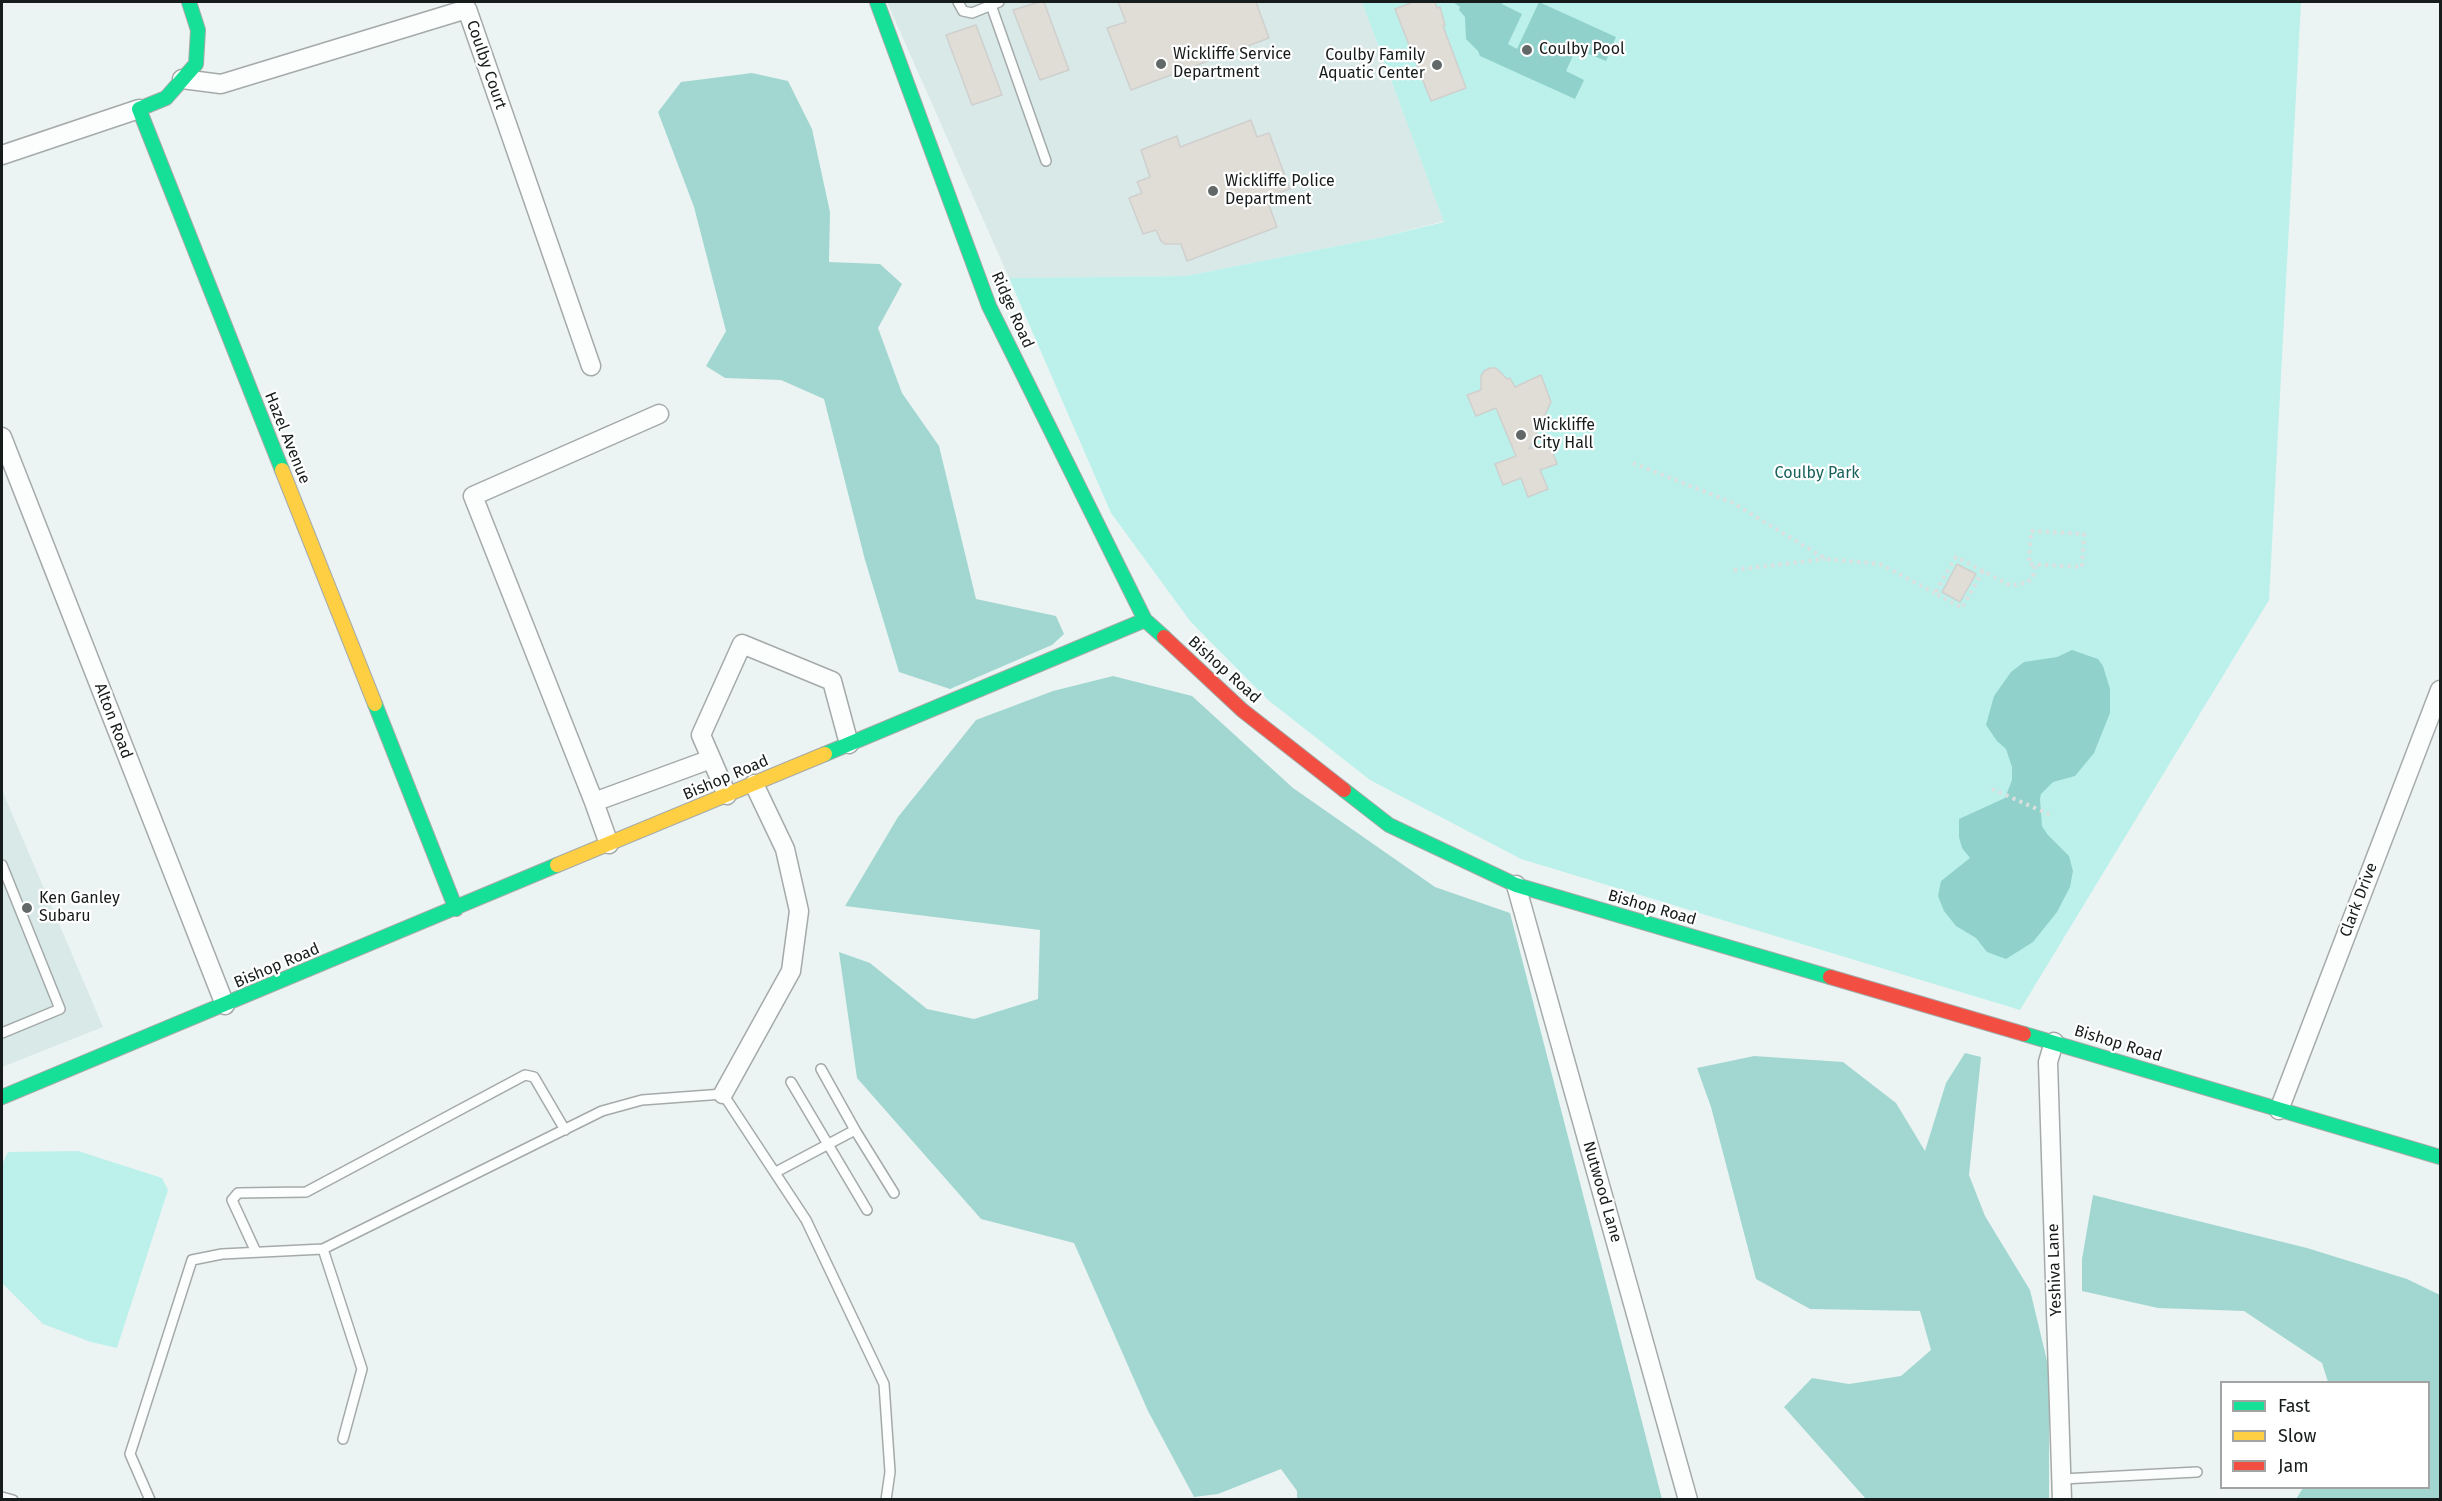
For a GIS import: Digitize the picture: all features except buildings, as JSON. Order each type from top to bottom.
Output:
[{"type":"street","points":[[2,154],[166,98],[196,64],[198,30],[189,2]]},
{"type":"street","name":"Ridge Road","points":[[877,2],[990,306],[1145,620]]},
{"type":"street","name":"Coulby Court","points":[[182,79],[221,84],[467,9],[591,366]]},
{"type":"street","name":"Hazel Avenue","points":[[139,109],[456,909]]},
{"type":"street","points":[[609,844],[473,496],[659,414]]},
{"type":"street","name":"Alton Road","points":[[2,438],[225,1005]]},
{"type":"street","name":"Bishop Road","points":[[2,1097],[1145,620],[1242,710],[1389,825],[1516,885],[2440,1157]]},
{"type":"street","points":[[727,795],[701,735],[742,644],[832,681],[849,744]]},
{"type":"street","name":"Clark Drive","points":[[2279,1110],[2440,690]]},
{"type":"street","points":[[594,802],[711,759]]},
{"type":"street","points":[[723,1094],[791,971],[799,911],[785,849],[753,784]]},
{"type":"street","name":"Nutwood Lane","points":[[1516,885],[1688,1500]]},
{"type":"street","name":"Yeshiva Lane","points":[[2054,1042],[2048,1062],[2062,1500]]},
{"type":"lane","points":[[958,2],[963,11],[972,13],[995,3],[1046,161]]},
{"type":"lane","points":[[2,865],[60,1009],[2,1033]]},
{"type":"lane","points":[[821,1069],[894,1193]]},
{"type":"lane","points":[[256,1252],[232,1200],[238,1193],[306,1192],[525,1075],[534,1077],[565,1130]]},
{"type":"lane","points":[[790,1082],[867,1210]]},
{"type":"lane","points":[[150,1500],[130,1454],[192,1260],[222,1254],[323,1249],[602,1111],[642,1100],[723,1094],[806,1221],[884,1384],[890,1472],[886,1500]]},
{"type":"lane","points":[[776,1172],[855,1130]]},
{"type":"lane","points":[[323,1249],[362,1370],[343,1439]]},
{"type":"lane","points":[[2062,1479],[2197,1472]]},
{"type":"lane","points":[[2,1497],[13,1500]]},
{"type":"path","points":[[1633,463],[1733,503],[1826,559]]},
{"type":"path","points":[[2031,531],[2084,534],[2082,567],[2035,564],[2029,564],[2031,531]]},
{"type":"path","points":[[1935,593],[1956,557],[2011,586],[2020,585],[2033,577],[2035,564]]},
{"type":"path","points":[[1734,570],[1826,559],[1880,564],[1962,608],[1983,571]]},
{"type":"path","points":[[1992,789],[2053,816]]},
{"type":"shaded area","points":[[887,2],[1362,2],[1444,221],[1378,238],[1186,276],[1009,278]]},
{"type":"shaded area","name":"Coulby Pool","points":[[1453,2],[1503,2],[1502,4],[1522,14],[1508,44],[1517,49],[1539,2],[1616,37],[1606,61],[1576,49],[1566,71],[1584,80],[1575,99],[1480,56],[1466,39],[1465,17],[1459,10],[1460,7]]},
{"type":"shaded area","points":[[752,73],[788,81],[812,129],[830,212],[829,262],[880,264],[902,284],[878,328],[902,393],[939,446],[976,599],[1056,616],[1064,634],[1052,645],[950,689],[899,672],[865,560],[824,399],[781,380],[725,378],[706,366],[726,331],[694,207],[658,112],[681,82]]},
{"type":"shaded area","points":[[2072,650],[2098,659],[2103,666],[2110,689],[2110,713],[2094,753],[2075,776],[2053,782],[2041,794],[2042,826],[2069,856],[2073,871],[2070,887],[2057,912],[2033,942],[2006,959],[1987,952],[1976,938],[1956,926],[1944,911],[1938,896],[1941,881],[1970,858],[1962,848],[1959,837],[1959,819],[2005,798],[2012,780],[2012,767],[2006,749],[1986,725],[1994,696],[2011,672],[2024,662],[2057,657]]},
{"type":"shaded area","points":[[1113,676],[1192,696],[1293,788],[1435,887],[1510,913],[1662,1499],[1297,1499],[1297,1491],[1281,1469],[1218,1494],[1194,1497],[1148,1411],[1074,1243],[981,1219],[857,1078],[839,952],[870,963],[927,1009],[974,1019],[1038,999],[1040,930],[845,906],[898,817],[976,720],[1053,691]]},
{"type":"shaded area","name":"Ken Ganley Subaru","points":[[2,790],[103,1027],[2,1067]]},
{"type":"shaded area","points":[[1965,1053],[1981,1057],[1969,1175],[1985,1216],[2030,1290],[2049,1369],[2049,1499],[1866,1499],[1784,1407],[1812,1378],[1849,1384],[1901,1376],[1931,1350],[1920,1311],[1810,1309],[1756,1279],[1711,1107],[1697,1068],[1754,1056],[1843,1062],[1896,1103],[1925,1151],[1946,1083]]},
{"type":"shaded area","points":[[2093,1195],[2307,1248],[2407,1279],[2440,1295],[2440,1499],[2296,1499],[2302,1489],[2430,1489],[2430,1381],[2328,1381],[2322,1363],[2244,1311],[2158,1308],[2082,1291],[2082,1259]]},
{"type":"green space","name":"Coulby Park","points":[[1362,2],[2301,2],[2269,600],[2020,1010],[1521,859],[1370,780],[1268,700],[1190,621],[1111,513],[1009,278],[1186,276],[1378,238],[1444,222]]},
{"type":"green space","points":[[78,1151],[162,1178],[168,1190],[117,1348],[91,1342],[43,1324],[2,1283],[2,1164],[8,1152]]},
{"type":"traffic: fast","points":[[189,2],[198,30],[196,64],[166,98],[139,109],[282,470]]},
{"type":"traffic: fast","points":[[877,2],[989,306],[1145,620],[1164,637]]},
{"type":"traffic: fast","points":[[825,754],[1145,620]]},
{"type":"traffic: fast","points":[[375,704],[456,909]]},
{"type":"traffic: fast","points":[[1344,790],[1389,825],[1516,885],[1830,977]]},
{"type":"traffic: fast","points":[[2,1097],[557,865]]},
{"type":"traffic: fast","points":[[2024,1034],[2440,1157]]},
{"type":"traffic: slow","points":[[282,470],[375,704]]},
{"type":"traffic: slow","points":[[557,865],[825,754]]},
{"type":"traffic: jam","points":[[1164,637],[1242,710],[1344,790]]},
{"type":"traffic: jam","points":[[1830,977],[2024,1034]]},
{"type":"place","name":"Coulby Pool","points":[[1527,50]]},
{"type":"place","name":"Wickliffe Service Department","points":[[1161,64]]},
{"type":"place","name":"Coulby Family Aquatic Center","points":[[1437,65]]},
{"type":"place","name":"Wickliffe Police Department","points":[[1213,191]]},
{"type":"place","name":"Wickliffe City Hall","points":[[1521,435]]},
{"type":"place","name":"Ken Ganley Subaru","points":[[27,908]]}]
